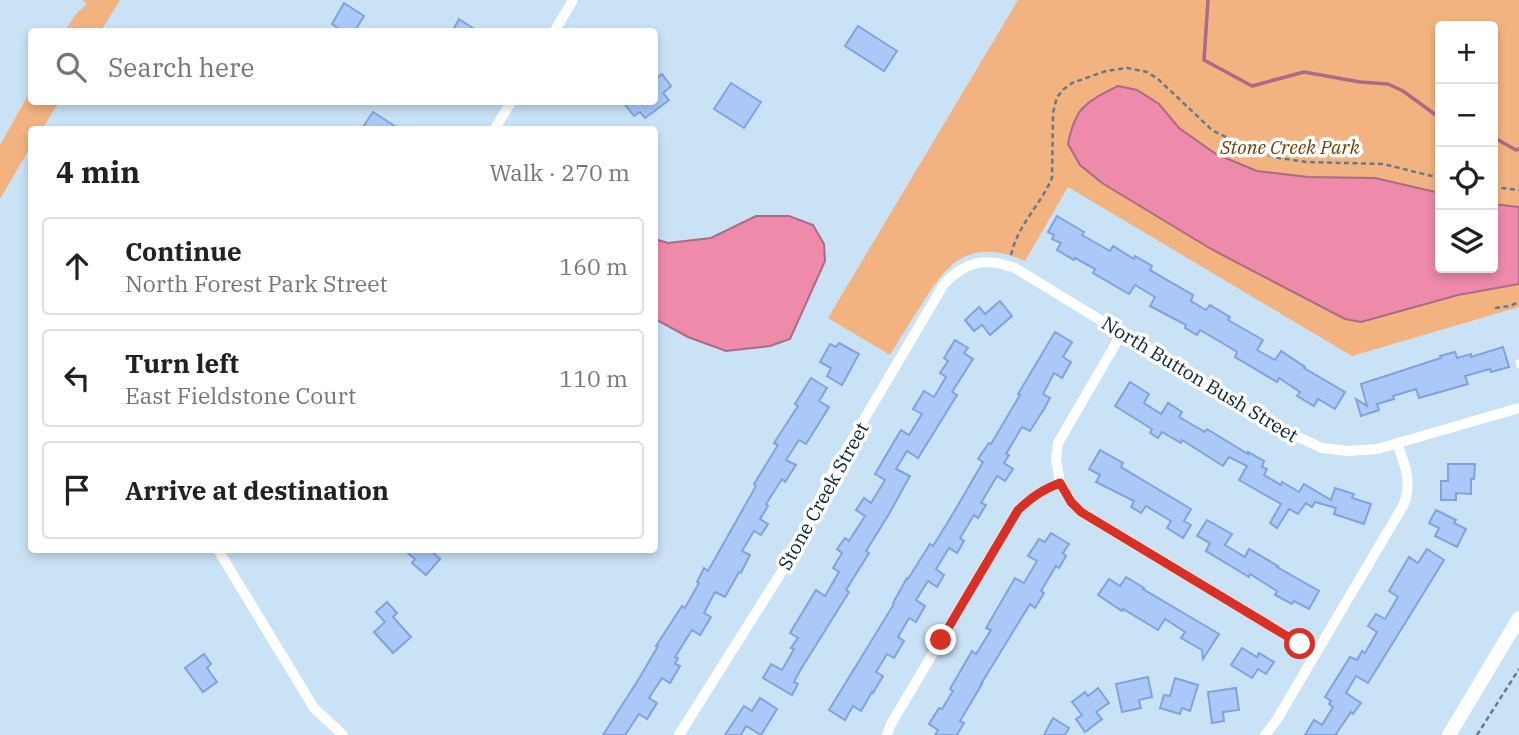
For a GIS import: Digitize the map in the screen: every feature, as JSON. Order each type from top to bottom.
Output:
[{"type":"main road","points":[[1449,735],[1519,618]]},
{"type":"street","points":[[556,28],[573,0]]},
{"type":"street","points":[[496,126],[509,105]]},
{"type":"street","name":"North Button Bush Street","points":[[972,264],[985,261],[1015,268],[1274,426],[1322,448],[1349,451],[1377,449],[1519,408]]},
{"type":"street","name":"Stone Creek Street","points":[[679,735],[791,557],[833,472],[944,284],[962,268],[972,264]]},
{"type":"street","points":[[1122,334],[1058,443],[1056,459],[1060,483],[1071,502],[1081,512],[1315,653]]},
{"type":"street","points":[[1265,735],[1276,721],[1404,504],[1408,486],[1407,474],[1397,443]]},
{"type":"street","points":[[887,735],[1018,510],[1041,491],[1060,483]]},
{"type":"street","points":[[220,553],[314,708],[343,735]]},
{"type":"path","points":[[1011,255],[1018,232],[1052,178],[1053,113],[1058,97],[1072,83],[1107,71],[1127,68],[1147,72],[1158,79],[1212,130],[1251,149],[1279,158],[1306,162],[1383,164],[1435,177]]},
{"type":"path","points":[[1498,188],[1519,190]]},
{"type":"path","points":[[1495,308],[1519,302]]},
{"type":"path","points":[[1477,735],[1519,669]]},
{"type":"green space","points":[[82,0],[120,0],[103,28],[67,28],[75,15],[87,4]]},
{"type":"green space","name":"Stone Creek Park","points":[[1018,0],[1519,0],[1519,307],[1352,356],[1068,187],[1025,261],[990,252],[963,257],[942,275],[890,355],[828,318]]},
{"type":"green space","points":[[28,95],[28,105],[57,105],[44,126],[28,126],[28,151],[0,199],[0,145]]},
{"type":"shaded area","points":[[1118,86],[1137,90],[1159,104],[1179,128],[1216,154],[1257,171],[1308,177],[1375,178],[1435,192],[1435,273],[1498,273],[1498,205],[1519,207],[1519,284],[1458,295],[1361,322],[1345,319],[1211,249],[1102,183],[1080,165],[1068,144],[1071,132],[1078,114],[1098,97]]},
{"type":"shaded area","points":[[756,216],[789,216],[813,225],[824,244],[825,261],[790,339],[770,346],[726,351],[688,337],[658,321],[658,240],[668,243],[711,238]]},
{"type":"building","points":[[344,3],[364,16],[356,28],[338,28],[332,24]]},
{"type":"building","points":[[459,19],[473,28],[454,28]]},
{"type":"building","points":[[858,26],[897,51],[884,71],[845,46]]},
{"type":"building","points":[[662,74],[671,86],[663,93],[669,100],[645,118],[640,112],[634,116],[625,105],[658,105],[658,77]]},
{"type":"building","points":[[731,83],[761,102],[744,128],[714,109]]},
{"type":"building","points":[[373,112],[395,126],[364,126]]},
{"type":"building","points":[[1057,216],[1110,251],[1113,246],[1152,266],[1150,270],[1193,295],[1191,301],[1206,310],[1210,305],[1230,317],[1228,320],[1263,340],[1257,350],[1275,360],[1281,351],[1345,392],[1335,409],[1318,399],[1314,406],[1297,396],[1300,392],[1279,378],[1277,382],[1235,357],[1237,352],[1224,344],[1200,330],[1197,335],[1185,328],[1186,325],[1150,306],[1155,297],[1135,285],[1129,294],[1093,273],[1095,269],[1057,250],[1061,243],[1052,239],[1054,235],[1048,232]]},
{"type":"building","points":[[1000,301],[1012,316],[990,335],[982,325],[974,331],[965,320],[979,307],[985,314]]},
{"type":"building","points":[[1055,332],[1072,342],[1063,357],[1071,362],[1062,378],[1054,373],[1043,394],[1050,398],[1044,409],[1030,431],[1022,427],[1006,454],[1009,455],[1004,463],[1013,469],[1005,481],[997,476],[981,503],[986,505],[978,518],[974,515],[960,538],[964,541],[957,553],[949,548],[936,569],[944,575],[937,587],[928,581],[916,600],[925,606],[916,622],[909,618],[898,637],[904,641],[894,658],[887,654],[876,672],[883,676],[873,693],[861,711],[853,706],[845,720],[829,710],[907,578],[930,544],[933,546],[954,512],[983,462],[978,459],[989,443],[991,444]]},
{"type":"building","points":[[955,340],[968,348],[964,353],[973,359],[952,392],[957,395],[918,458],[907,451],[896,469],[910,476],[866,551],[869,553],[846,590],[849,592],[801,669],[794,682],[798,684],[792,695],[763,678],[771,664],[782,670],[798,638],[790,633],[816,590],[825,596],[839,572],[833,568],[842,553],[837,549],[845,538],[849,541],[865,516],[856,510],[864,498],[871,503],[885,480],[875,474],[901,430],[909,435],[922,414],[913,409],[924,391],[934,397],[946,377],[940,373],[948,361],[944,358]]},
{"type":"building","points":[[839,343],[859,354],[842,385],[827,376],[831,368],[820,362],[830,344],[836,347]]},
{"type":"building","points":[[1503,347],[1509,367],[1465,376],[1468,384],[1419,398],[1416,389],[1393,396],[1394,399],[1377,404],[1379,410],[1361,416],[1356,399],[1367,406],[1361,384],[1455,352],[1457,358],[1471,354],[1471,357]]},
{"type":"building","points":[[811,378],[827,388],[819,401],[829,407],[806,444],[799,440],[786,460],[796,465],[785,482],[782,479],[766,504],[768,506],[760,519],[768,524],[761,535],[754,531],[742,551],[750,555],[741,573],[739,572],[725,597],[715,592],[704,613],[711,617],[700,635],[692,630],[675,657],[678,658],[675,664],[680,666],[670,683],[662,678],[649,698],[657,703],[647,719],[639,714],[625,735],[603,735],[640,677],[656,646],[682,606],[685,608],[704,568],[708,571],[778,445],[774,443],[798,406],[795,404]]},
{"type":"building","points":[[1130,382],[1149,394],[1144,403],[1161,414],[1168,403],[1182,412],[1179,417],[1205,432],[1207,429],[1264,461],[1262,467],[1267,469],[1264,475],[1281,485],[1282,482],[1299,492],[1304,484],[1331,500],[1335,488],[1354,494],[1352,498],[1371,504],[1364,524],[1334,514],[1336,508],[1315,502],[1312,507],[1306,503],[1298,514],[1289,509],[1277,528],[1270,523],[1281,504],[1239,480],[1247,466],[1229,457],[1223,466],[1182,440],[1181,443],[1162,432],[1158,438],[1150,433],[1152,429],[1115,406]]},
{"type":"building","points":[[1100,450],[1123,463],[1121,467],[1191,509],[1184,521],[1191,525],[1183,538],[1167,528],[1171,521],[1146,506],[1141,513],[1131,507],[1134,501],[1096,482],[1100,475],[1089,469]]},
{"type":"building","points":[[1448,464],[1475,464],[1471,494],[1456,493],[1456,500],[1441,500],[1441,481],[1448,481]]},
{"type":"building","points":[[1436,510],[1456,520],[1454,523],[1466,529],[1457,547],[1435,536],[1439,528],[1429,523]]},
{"type":"building","points":[[1207,520],[1232,534],[1225,545],[1245,557],[1249,549],[1319,591],[1309,609],[1275,595],[1277,591],[1206,551],[1210,543],[1197,536]]},
{"type":"building","points":[[1051,533],[1069,544],[1063,553],[1066,556],[1059,568],[1056,566],[1041,591],[1044,593],[1035,608],[1030,604],[981,684],[960,721],[964,723],[957,735],[935,735],[938,730],[929,724],[953,691],[950,689],[972,651],[976,654],[991,630],[986,628],[1015,578],[1024,583],[1037,561],[1028,556],[1039,539],[1045,542]]},
{"type":"building","points":[[1427,549],[1444,560],[1368,683],[1356,676],[1346,693],[1361,703],[1353,714],[1351,712],[1336,734],[1338,735],[1305,735],[1314,720],[1322,725],[1333,707],[1329,704],[1331,701],[1325,697],[1350,657],[1357,660],[1362,651],[1365,653],[1377,632],[1368,626],[1376,614],[1385,619],[1398,597],[1389,591],[1409,557],[1418,563]]},
{"type":"building","points":[[408,553],[433,553],[440,559],[426,575],[412,563],[415,559]]},
{"type":"building","points":[[1126,577],[1219,634],[1203,659],[1202,650],[1181,638],[1185,632],[1165,619],[1158,630],[1098,595],[1109,579],[1120,586]]},
{"type":"building","points":[[387,602],[397,613],[393,617],[411,637],[393,653],[374,632],[385,622],[376,612]]},
{"type":"building","points":[[1242,648],[1257,657],[1259,653],[1274,662],[1266,674],[1258,669],[1252,678],[1231,665]]},
{"type":"building","points":[[204,654],[211,664],[207,668],[217,682],[203,692],[185,668]]},
{"type":"building","points":[[1148,677],[1152,697],[1139,700],[1141,708],[1122,712],[1116,684]]},
{"type":"building","points":[[1175,678],[1198,685],[1190,711],[1182,708],[1180,714],[1160,708],[1164,695],[1170,696]]},
{"type":"building","points":[[1098,688],[1109,703],[1096,712],[1102,719],[1085,732],[1076,719],[1082,715],[1072,702],[1085,692],[1088,696]]},
{"type":"building","points":[[1236,688],[1239,710],[1223,712],[1224,721],[1212,723],[1208,692]]},
{"type":"building","points":[[760,698],[777,709],[761,735],[746,726],[741,735],[725,735],[744,706],[752,711]]},
{"type":"building","points":[[1053,718],[1069,728],[1065,735],[1044,735]]},
{"type":"waterway","points":[[1208,0],[1204,60],[1252,86],[1304,72],[1388,84],[1403,91],[1435,114]]},
{"type":"waterway","points":[[1498,140],[1516,150],[1519,149]]},
{"type":"route","points":[[941,640],[1018,510],[1041,491],[1060,483],[1063,491],[1081,512],[1300,644]]}]
